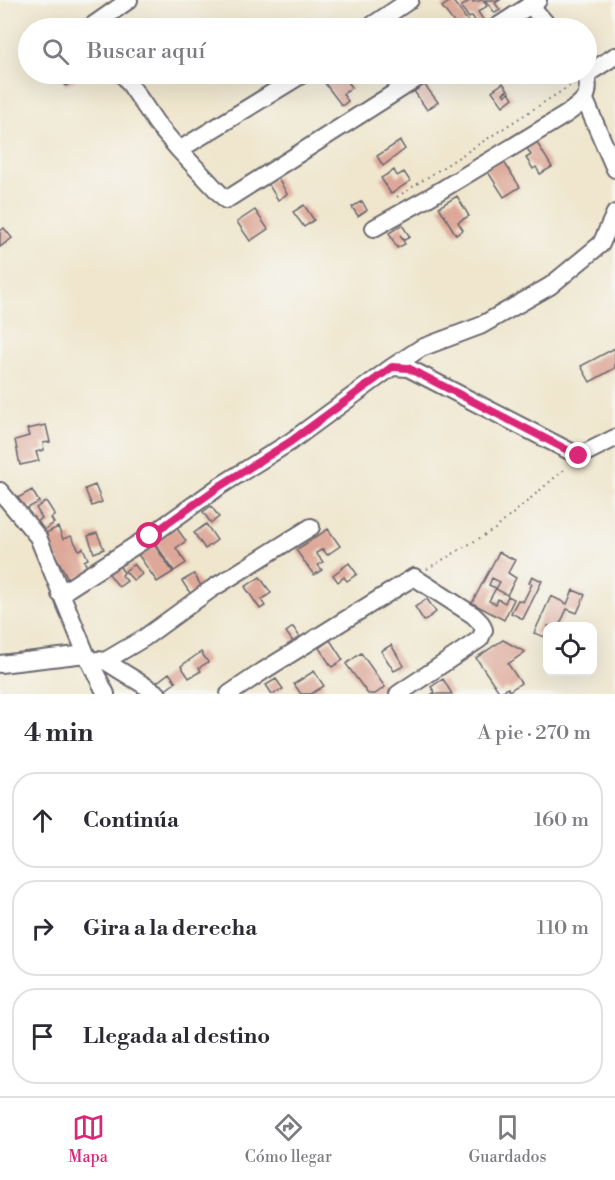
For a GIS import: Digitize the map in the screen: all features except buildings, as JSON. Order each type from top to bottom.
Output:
[{"type":"street","points":[[103,18],[129,0]]},
{"type":"street","points":[[383,18],[410,0]]},
{"type":"street","points":[[511,18],[534,3],[544,18]]},
{"type":"street","points":[[597,68],[615,56]]},
{"type":"street","points":[[130,84],[157,124],[226,200],[408,84]]},
{"type":"street","points":[[179,150],[287,84]]},
{"type":"street","points":[[374,228],[536,134],[585,100],[588,84]]},
{"type":"street","points":[[585,100],[615,169]]},
{"type":"street","points":[[60,594],[150,536],[220,486],[290,442],[421,348],[480,326],[550,286],[601,244],[615,213]]},
{"type":"street","points":[[392,367],[408,368],[579,456],[615,438]]},
{"type":"street","points":[[0,491],[38,537],[60,594],[93,658],[106,694]]},
{"type":"street","points":[[0,664],[93,658],[144,638],[210,590],[311,527]]},
{"type":"street","points":[[230,694],[414,577],[473,615],[484,630],[480,639],[398,694]]},
{"type":"street","points":[[93,658],[158,694]]},
{"type":"path","points":[[397,197],[572,84]]},
{"type":"path","points":[[414,577],[495,529],[579,456]]},
{"type":"route","points":[[150,536],[220,486],[290,442],[392,367],[408,368],[579,456]]}]
